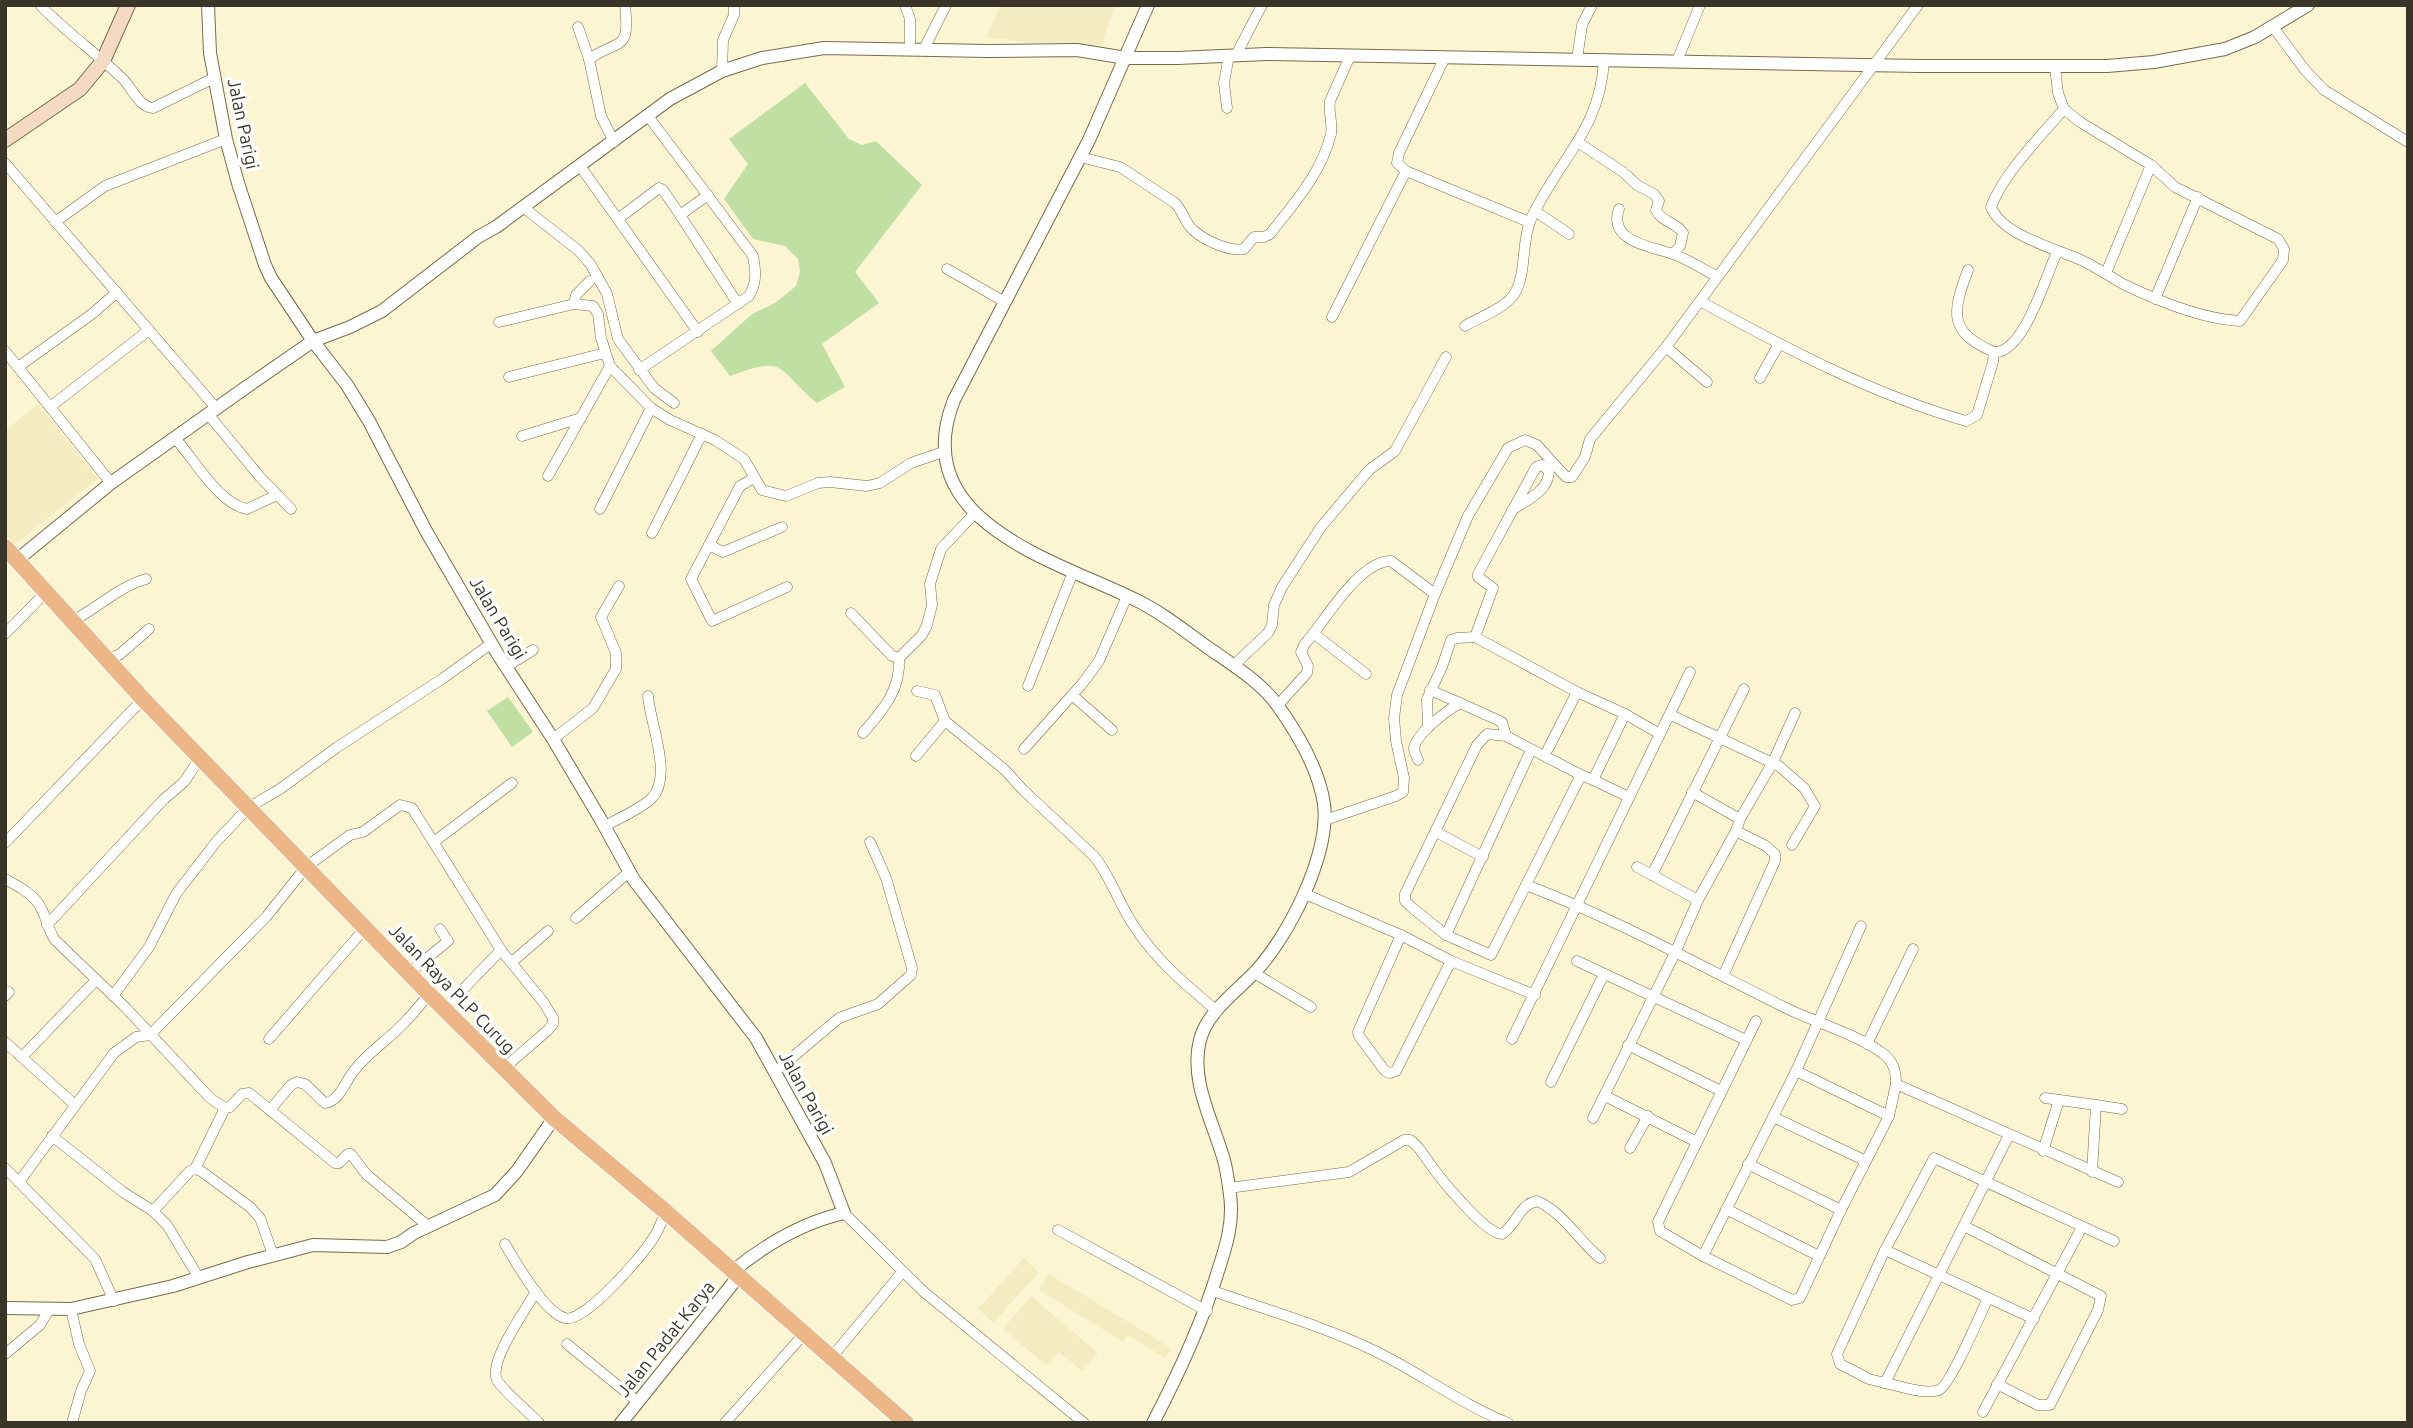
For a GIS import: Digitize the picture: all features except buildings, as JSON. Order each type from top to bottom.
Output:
[{"type":"main road","points":[[5,140],[79,89],[103,61],[128,5]]},
{"type":"main road","name":"Jalan Raya PLP Curug","points":[[5,547],[143,699],[503,1069],[554,1118],[804,1334],[898,1420]]},
{"type":"street","points":[[40,5],[78,42],[125,81],[148,108],[214,78]]},
{"type":"street","name":"Jalan Parigi","points":[[208,5],[210,53],[226,139],[265,265],[313,341],[347,385],[369,421],[426,531],[506,667],[605,826],[629,872],[658,914],[741,1017],[825,1163],[844,1213],[924,1292],[1084,1423]]},
{"type":"street","points":[[589,59],[622,42],[628,32],[625,5]]},
{"type":"street","points":[[722,71],[723,40],[734,15],[734,5]]},
{"type":"street","points":[[905,5],[909,19],[910,49]]},
{"type":"street","points":[[924,50],[946,5]]},
{"type":"street","points":[[1149,5],[1080,157],[949,412],[946,451],[950,479],[975,513],[992,529],[1165,617],[1234,665],[1278,705],[1319,781],[1325,820],[1305,894],[1275,946],[1254,973],[1217,1011],[1199,1042],[1198,1071],[1201,1088],[1225,1165],[1231,1199],[1229,1228],[1206,1311],[1177,1380],[1153,1423]]},
{"type":"street","points":[[1227,108],[1224,83],[1233,55],[1262,5]]},
{"type":"street","points":[[1577,59],[1583,25],[1592,5]]},
{"type":"street","points":[[1677,61],[1700,5]]},
{"type":"street","points":[[1325,820],[1403,792],[1405,778],[1396,741],[1394,718],[1397,695],[1468,516],[1508,448],[1525,440],[1537,445],[1566,477],[1572,477],[1584,457],[1590,439],[1665,348],[1918,5]]},
{"type":"street","points":[[17,560],[111,483],[313,341],[382,311],[478,237],[693,85],[722,71],[762,58],[824,48],[1077,50],[1126,58],[1233,55],[2108,66],[2182,58],[2225,49],[2273,27],[2308,5]]},
{"type":"street","points":[[578,27],[589,59],[601,116],[614,142]]},
{"type":"street","points":[[2273,27],[2324,90],[2408,142]]},
{"type":"street","points":[[1080,157],[1123,168],[1175,203],[1197,233],[1220,246],[1235,251],[1244,249],[1254,237],[1270,234],[1318,170],[1332,128],[1329,108],[1350,57]]},
{"type":"street","points":[[1445,57],[1397,163],[1406,171],[1529,222]]},
{"type":"street","points":[[1465,326],[1507,301],[1515,292],[1523,264],[1529,222],[1579,143],[1599,98],[1604,59]]},
{"type":"street","points":[[2055,67],[2058,93],[2064,109],[2106,139],[2151,165],[2175,187],[2278,239],[2284,249],[2283,260],[2240,321],[2212,317],[2155,299],[2080,260],[2057,253],[2000,220],[1991,207],[2019,162],[2064,109]]},
{"type":"street","points":[[639,370],[749,296],[757,275],[753,256],[648,116]]},
{"type":"street","points":[[55,222],[112,183],[226,139]]},
{"type":"street","points":[[1579,143],[1657,198],[1659,201],[1656,210],[1659,217],[1676,225],[1683,233],[1680,246],[1673,254]]},
{"type":"street","points":[[5,163],[149,330],[277,495],[291,509]]},
{"type":"street","points":[[2106,273],[2151,165]]},
{"type":"street","points":[[580,166],[698,332]]},
{"type":"street","points":[[1332,317],[1406,171]]},
{"type":"street","points":[[618,219],[659,188],[680,215],[738,304]]},
{"type":"street","points":[[680,215],[708,195]]},
{"type":"street","points":[[2155,299],[2198,197]]},
{"type":"street","points":[[523,207],[579,251],[591,265],[607,294],[618,339],[654,388],[674,402]]},
{"type":"street","points":[[1619,209],[1617,224],[1626,237],[1673,254],[1716,276]]},
{"type":"street","points":[[1535,211],[1569,234]]},
{"type":"street","points":[[1968,270],[1960,291],[1958,324],[1968,338],[1999,353],[2019,337],[2028,322],[2057,253]]},
{"type":"street","points":[[947,269],[1005,302]]},
{"type":"street","points":[[574,304],[576,295],[590,281]]},
{"type":"street","points":[[18,367],[117,292]]},
{"type":"street","points":[[1700,301],[1779,344],[1904,400],[1966,421],[1977,415],[1994,352]]},
{"type":"street","points":[[499,323],[574,304],[593,306],[598,314],[610,366],[650,408],[744,458],[762,489],[786,496],[818,483],[867,486],[880,483],[911,463],[946,451]]},
{"type":"street","points":[[50,407],[149,330]]},
{"type":"street","points":[[1760,378],[1779,344]]},
{"type":"street","points":[[1665,348],[1707,382]]},
{"type":"street","points":[[5,351],[111,483]]},
{"type":"street","points":[[509,377],[605,353]]},
{"type":"street","points":[[1234,665],[1268,633],[1272,625],[1274,605],[1282,587],[1321,527],[1369,470],[1395,451],[1446,357]]},
{"type":"street","points":[[548,476],[610,366]]},
{"type":"street","points":[[600,509],[650,408]]},
{"type":"street","points":[[522,436],[581,418]]},
{"type":"street","points":[[652,533],[702,434]]},
{"type":"street","points":[[176,438],[213,486],[231,504],[247,509],[277,495]]},
{"type":"street","points":[[1475,637],[1493,588],[1478,577],[1478,573],[1512,510],[1536,467],[1542,465],[1549,471],[1549,477],[1542,490],[1512,510]]},
{"type":"street","points":[[754,478],[740,486],[691,579],[712,621],[788,587]]},
{"type":"street","points":[[863,733],[891,699],[899,679],[899,658],[928,625],[932,605],[930,584],[941,549],[975,513]]},
{"type":"street","points":[[709,545],[723,552],[782,527]]},
{"type":"street","points":[[1278,705],[1307,673],[1308,666],[1301,650],[1313,633],[1335,604],[1365,573],[1379,563],[1392,562],[1435,594]]},
{"type":"street","points":[[1028,686],[1073,572]]},
{"type":"street","points":[[72,621],[93,610],[118,591],[146,579]]},
{"type":"street","points":[[553,739],[593,708],[616,669],[615,653],[601,617],[619,586]]},
{"type":"street","points":[[5,634],[46,592]]},
{"type":"street","points":[[1024,749],[1099,661],[1127,596]]},
{"type":"street","points":[[851,613],[892,656],[899,658]]},
{"type":"street","points":[[106,658],[119,655],[149,629]]},
{"type":"street","points":[[1313,633],[1366,674]]},
{"type":"street","points":[[1428,727],[1427,699],[1451,640],[1475,637],[1660,734]]},
{"type":"street","points":[[113,996],[145,954],[176,894],[216,842],[248,808],[280,789],[492,643]]},
{"type":"street","points":[[506,667],[533,650]]},
{"type":"street","points":[[1512,1039],[1690,672]]},
{"type":"street","points":[[1430,690],[1502,722],[1506,736]]},
{"type":"street","points":[[1652,875],[1744,690]]},
{"type":"street","points":[[917,691],[935,695],[945,721],[1005,769],[1023,790],[1094,856],[1107,874],[1133,926],[1158,958],[1217,1011]]},
{"type":"street","points":[[1548,749],[1577,692]]},
{"type":"street","points":[[1072,695],[1112,730]]},
{"type":"street","points":[[605,826],[647,802],[659,789],[660,760],[648,696]]},
{"type":"street","points":[[5,842],[143,699]]},
{"type":"street","points":[[1418,760],[1415,745],[1428,727],[1448,709],[1460,703]]},
{"type":"street","points":[[1593,1118],[1675,953],[1698,900],[1773,762],[1795,713]]},
{"type":"street","points":[[1593,780],[1625,714]]},
{"type":"street","points":[[1671,715],[1773,762],[1796,779],[1815,806],[1792,845]]},
{"type":"street","points":[[916,756],[945,721]]},
{"type":"street","points":[[1581,775],[1491,955],[1446,934],[1405,901],[1408,886],[1481,738],[1487,734],[1506,736],[1629,797]]},
{"type":"street","points":[[1446,934],[1531,750]]},
{"type":"street","points":[[47,925],[163,800],[184,782],[200,758]]},
{"type":"street","points":[[435,841],[512,783]]},
{"type":"street","points":[[1692,792],[1740,819]]},
{"type":"street","points":[[19,1182],[123,1045],[136,1037],[150,1035],[266,917],[306,867],[350,835],[363,832],[400,804],[412,808],[501,950],[544,1003],[554,1021],[548,1030],[503,1069]]},
{"type":"street","points":[[1723,976],[1776,861],[1775,854],[1766,846],[1736,831]]},
{"type":"street","points":[[1436,832],[1483,857]]},
{"type":"street","points":[[775,1072],[839,1018],[878,1004],[911,975],[912,968],[886,878],[870,842]]},
{"type":"street","points":[[1637,867],[1698,900]]},
{"type":"street","points":[[576,918],[629,872]]},
{"type":"street","points":[[5,878],[41,906],[55,940],[113,996],[201,1089],[225,1108]]},
{"type":"street","points":[[1526,885],[1578,905],[1817,1023],[1867,1044],[1885,1055],[1894,1065],[1896,1084],[1889,1115],[1800,1298],[1796,1301],[1703,1256],[1660,1231],[1658,1227],[1658,1222],[1756,1021]]},
{"type":"street","points":[[1305,894],[1401,935],[1451,961],[1535,995]]},
{"type":"street","points":[[1703,1256],[1796,1070],[1861,926]]},
{"type":"street","points":[[269,1039],[366,927]]},
{"type":"street","points":[[409,973],[448,941],[440,929]]},
{"type":"street","points":[[512,962],[548,931]]},
{"type":"street","points":[[1401,935],[1358,1032],[1385,1071],[1396,1071],[1451,961]]},
{"type":"street","points":[[1867,1044],[1913,949]]},
{"type":"street","points":[[444,1009],[501,950]]},
{"type":"street","points":[[1577,961],[1746,1040]]},
{"type":"street","points":[[1254,973],[1311,1007]]},
{"type":"street","points":[[1551,1082],[1604,974]]},
{"type":"street","points":[[22,1057],[96,980]]},
{"type":"street","points":[[270,1110],[296,1082],[303,1083],[324,1102],[329,1103],[364,1059],[405,1022],[429,994]]},
{"type":"street","points":[[5,1042],[75,1105]]},
{"type":"street","points":[[1628,1045],[1721,1091]]},
{"type":"street","points":[[1796,1070],[1889,1115]]},
{"type":"street","points":[[1896,1084],[2118,1182]]},
{"type":"street","points":[[152,1211],[195,1169],[225,1108],[247,1093],[335,1163],[351,1154],[366,1174],[428,1226]]},
{"type":"street","points":[[1605,1096],[1697,1142]]},
{"type":"street","points":[[2045,1098],[2122,1109]]},
{"type":"street","points":[[2043,1150],[2059,1100]]},
{"type":"street","points":[[2092,1172],[2096,1105]]},
{"type":"street","points":[[1630,1148],[1648,1116]]},
{"type":"street","points":[[1773,1117],[1866,1161]]},
{"type":"street","points":[[5,1308],[71,1309],[114,1301],[313,1245],[387,1247],[495,1195],[517,1171],[554,1118]]},
{"type":"street","points":[[1885,1383],[2009,1135]]},
{"type":"street","points":[[52,1136],[167,1225],[199,1278]]},
{"type":"street","points":[[1229,1188],[1349,1172],[1404,1140],[1410,1140],[1491,1231],[1502,1234],[1507,1232],[1524,1207],[1537,1201],[1565,1220],[1585,1245],[1600,1258]]},
{"type":"street","points":[[1988,1298],[1954,1374],[1944,1387],[1937,1391],[1908,1388],[1861,1376],[1840,1364],[1837,1359],[1885,1250],[1931,1160],[1937,1159],[2114,1241]]},
{"type":"street","points":[[1748,1164],[1841,1210]]},
{"type":"street","points":[[5,1168],[95,1258],[114,1301]]},
{"type":"street","points":[[195,1169],[210,1176],[250,1207],[264,1225],[272,1255]]},
{"type":"street","points":[[1726,1209],[1819,1256]]},
{"type":"street","points":[[505,1244],[536,1292],[555,1313],[570,1320],[578,1317],[624,1274],[654,1237],[666,1213]]},
{"type":"street","points":[[735,1274],[778,1239],[806,1225],[844,1213]]},
{"type":"street","points":[[1964,1226],[2101,1296],[2098,1310],[2050,1405],[2038,1405],[1997,1384]]},
{"type":"street","points":[[1983,1412],[2082,1227]]},
{"type":"street","points":[[1058,1230],[1206,1311]]},
{"type":"street","points":[[1885,1250],[2034,1318]]},
{"type":"street","points":[[831,1358],[903,1271]]},
{"type":"street","name":"Jalan Padat Karya","points":[[621,1423],[735,1274]]},
{"type":"street","points":[[1213,1291],[1339,1335],[1508,1423]]},
{"type":"street","points":[[536,1292],[499,1355],[494,1372],[498,1383],[540,1423]]},
{"type":"street","points":[[5,1354],[40,1325],[50,1308]]},
{"type":"street","points":[[71,1309],[79,1345],[90,1371],[72,1423]]},
{"type":"street","points":[[729,1422],[804,1334]]},
{"type":"street","points":[[567,1344],[638,1402]]},
{"type":"shaded area","points":[[1001,5],[1115,5],[1101,47],[986,37]]},
{"type":"shaded area","points":[[38,404],[98,479],[14,545],[5,534],[5,431]]},
{"type":"shaded area","points":[[1024,1258],[1039,1272],[993,1323],[978,1309]]},
{"type":"shaded area","points":[[1049,1274],[1171,1348],[1165,1358],[1128,1335],[1123,1342],[1039,1290]]},
{"type":"shaded area","points":[[1031,1296],[1098,1353],[1082,1371],[1059,1352],[1046,1365],[1003,1329]]},
{"type":"green space","points":[[805,83],[849,139],[862,145],[876,141],[922,185],[855,272],[879,303],[822,344],[845,387],[817,403],[780,368],[762,366],[730,376],[711,351],[752,314],[775,303],[796,286],[800,272],[798,259],[785,246],[753,239],[724,199],[748,164],[729,139]]},
{"type":"green space","points":[[508,697],[533,732],[512,747],[487,711]]}]
